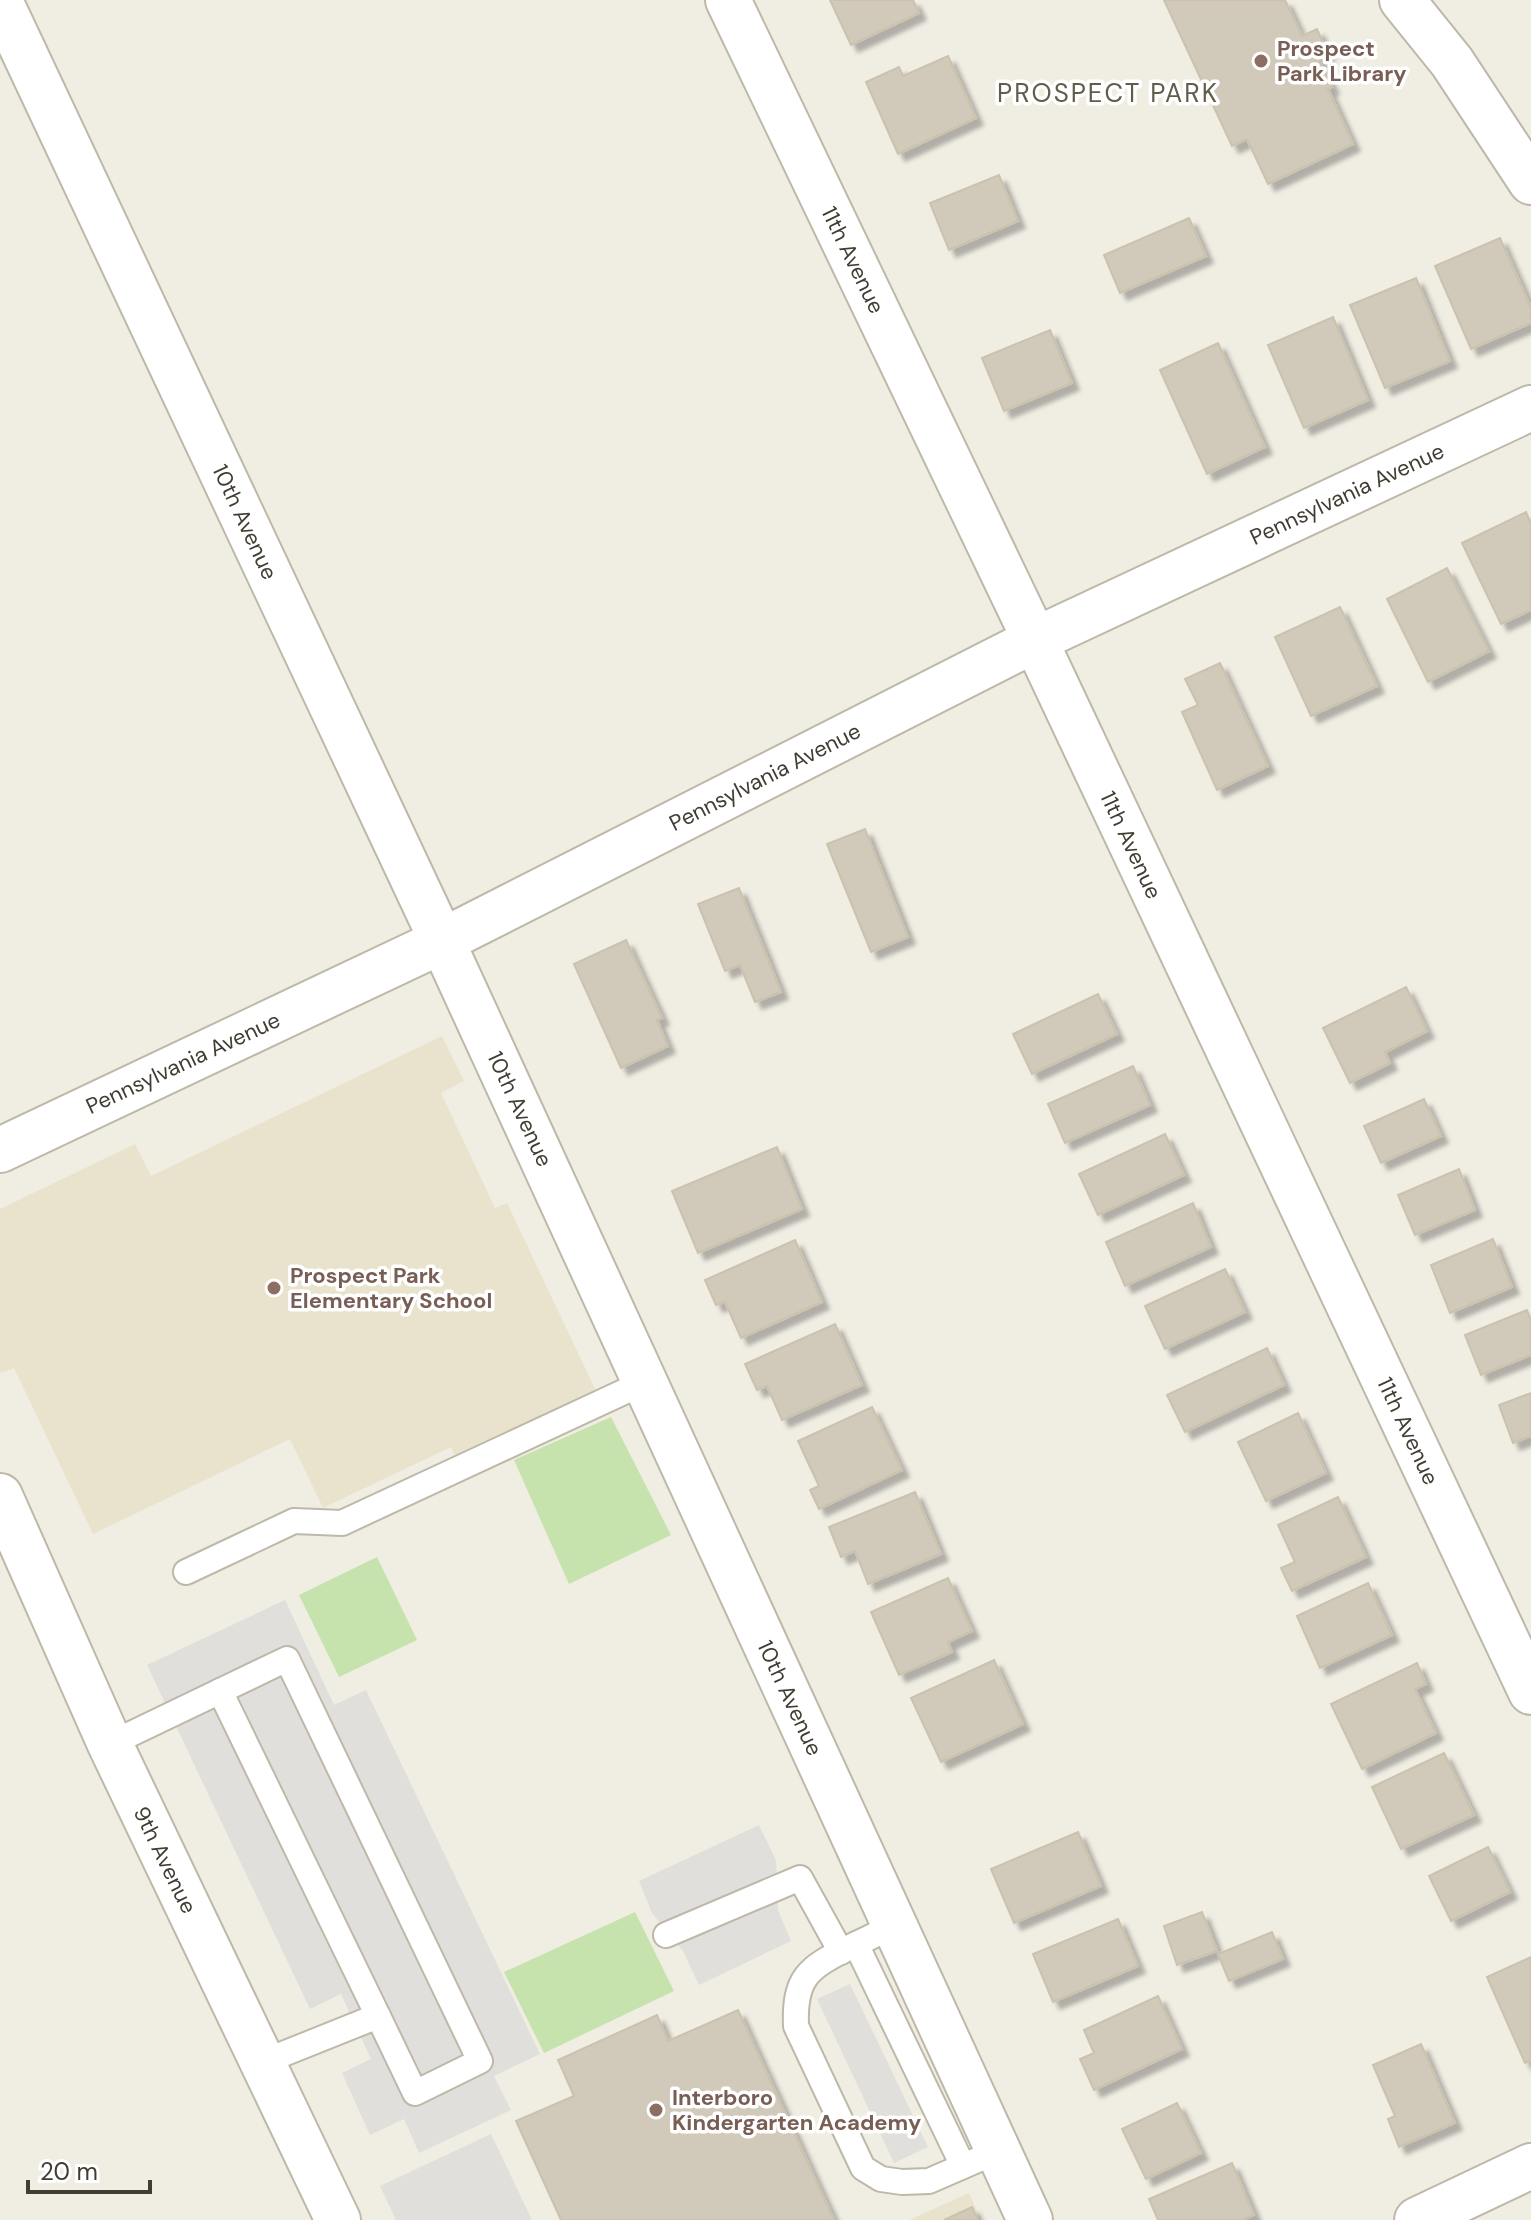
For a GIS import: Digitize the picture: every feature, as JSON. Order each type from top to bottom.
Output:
[{"type":"street","name":"11th Avenue","points":[[728,0],[1035,640],[1531,1692]]},
{"type":"street","points":[[1402,0],[1452,62],[1531,182]]},
{"type":"street","name":"10th Avenue","points":[[0,1],[442,941],[645,1382],[864,1940],[980,2158],[1030,2220]]},
{"type":"street","name":"Pennsylvania Avenue","points":[[0,1150],[442,941],[1035,640],[1531,408]]},
{"type":"street","name":"9th Avenue","points":[[0,1496],[110,1744],[338,2220]]},
{"type":"street","points":[[1417,2220],[1531,2166]]},
{"type":"lane","points":[[186,1572],[294,1521],[342,1523],[645,1382]]},
{"type":"lane","points":[[110,1744],[220,1691],[287,1659],[480,2061],[415,2093],[220,1691]]},
{"type":"lane","points":[[666,1935],[800,1878],[864,1940],[816,1965],[803,1980],[795,2003],[796,2026],[863,2168],[881,2179],[929,2181],[980,2158]]},
{"type":"lane","points":[[263,2062],[378,2016]]},
{"type":"shaded area","name":"Prospect Park Elementary School","points":[[442,1036],[464,1081],[441,1093],[495,1208],[507,1203],[597,1393],[457,1460],[451,1447],[323,1508],[290,1439],[93,1534],[14,1368],[0,1373],[0,1209],[135,1144],[151,1176]]},
{"type":"shaded area","points":[[285,1600],[334,1705],[366,1690],[540,2054],[494,2076],[511,2110],[419,2153],[404,2119],[370,2135],[342,2073],[371,2059],[341,1994],[310,2009],[147,1665]]},
{"type":"shaded area","points":[[759,1825],[776,1860],[778,1910],[791,1941],[699,1985],[683,1951],[652,1913],[639,1881]]},
{"type":"shaded area","points":[[850,1984],[928,2147],[894,2163],[817,1999]]},
{"type":"shaded area","points":[[491,2134],[532,2220],[396,2220],[380,2186]]},
{"type":"shaded area","points":[[969,2193],[981,2220],[909,2220]]},
{"type":"green space","points":[[611,1417],[671,1535],[569,1584],[514,1460]]},
{"type":"green space","points":[[377,1557],[417,1640],[339,1677],[299,1595]]},
{"type":"green space","points":[[635,1912],[674,1991],[544,2053],[504,1972]]},
{"type":"building","points":[[830,0],[913,0],[919,13],[851,45]]},
{"type":"building","points":[[1164,0],[1285,0],[1302,36],[1317,29],[1328,54],[1318,58],[1332,87],[1328,89],[1353,144],[1268,184],[1247,139],[1232,146]]},
{"type":"building","points":[[948,56],[976,118],[898,154],[866,82],[899,67],[903,76]]},
{"type":"building","points":[[999,175],[1018,221],[949,250],[930,203]]},
{"type":"building","points":[[1189,218],[1206,256],[1120,293],[1104,255]]},
{"type":"building","points":[[1500,238],[1531,308],[1531,323],[1471,349],[1435,266]]},
{"type":"building","points":[[1416,278],[1450,361],[1385,388],[1350,305]]},
{"type":"building","points":[[1333,317],[1368,400],[1304,428],[1268,345]]},
{"type":"building","points":[[1050,330],[1072,383],[1004,411],[982,358]]},
{"type":"building","points":[[1218,343],[1265,447],[1207,474],[1160,370]]},
{"type":"building","points":[[1526,512],[1531,524],[1531,610],[1501,624],[1462,543]]},
{"type":"building","points":[[1447,568],[1489,651],[1428,682],[1387,599]]},
{"type":"building","points":[[1340,607],[1377,686],[1311,716],[1275,637]]},
{"type":"building","points":[[1220,663],[1268,766],[1217,790],[1182,712],[1198,705],[1185,679]]},
{"type":"building","points":[[865,829],[908,937],[871,952],[827,844]]},
{"type":"building","points":[[739,888],[781,992],[755,1002],[740,965],[725,971],[698,904]]},
{"type":"building","points":[[626,940],[662,1018],[657,1020],[668,1046],[621,1068],[574,964]]},
{"type":"building","points":[[1406,987],[1427,1031],[1385,1052],[1390,1063],[1350,1083],[1323,1028]]},
{"type":"building","points":[[1098,994],[1117,1034],[1032,1074],[1013,1034]]},
{"type":"building","points":[[1133,1066],[1150,1105],[1065,1143],[1048,1104]]},
{"type":"building","points":[[1424,1099],[1441,1136],[1381,1163],[1364,1126]]},
{"type":"building","points":[[1165,1134],[1184,1175],[1098,1215],[1079,1174]]},
{"type":"building","points":[[777,1147],[802,1209],[698,1253],[672,1191]]},
{"type":"building","points":[[1459,1169],[1475,1210],[1415,1235],[1398,1195]]},
{"type":"building","points":[[1193,1203],[1211,1247],[1125,1286],[1106,1242]]},
{"type":"building","points":[[1493,1239],[1512,1287],[1450,1313],[1431,1265]]},
{"type":"building","points":[[795,1240],[822,1302],[741,1338],[725,1302],[716,1305],[705,1280]]},
{"type":"building","points":[[1225,1269],[1245,1312],[1165,1349],[1145,1306]]},
{"type":"building","points":[[1527,1310],[1531,1320],[1531,1355],[1481,1375],[1465,1335]]},
{"type":"building","points":[[835,1324],[862,1385],[782,1420],[767,1386],[757,1390],[745,1364]]},
{"type":"building","points":[[1267,1348],[1284,1385],[1185,1432],[1167,1395]]},
{"type":"building","points":[[1531,1393],[1531,1436],[1513,1443],[1499,1405]]},
{"type":"building","points":[[872,1407],[902,1470],[819,1509],[810,1490],[819,1486],[798,1441]]},
{"type":"building","points":[[1298,1413],[1326,1473],[1266,1501],[1238,1442]]},
{"type":"building","points":[[915,1492],[941,1554],[868,1584],[855,1551],[841,1557],[829,1527]]},
{"type":"building","points":[[1338,1497],[1366,1557],[1292,1591],[1281,1568],[1295,1562],[1278,1525]]},
{"type":"building","points":[[948,1578],[972,1631],[948,1642],[952,1652],[899,1675],[871,1612]]},
{"type":"building","points":[[1368,1583],[1392,1635],[1320,1668],[1297,1616]]},
{"type":"building","points":[[994,1660],[1023,1724],[941,1762],[911,1698]]},
{"type":"building","points":[[1417,1663],[1426,1684],[1415,1689],[1436,1733],[1362,1769],[1331,1704]]},
{"type":"building","points":[[1444,1753],[1474,1815],[1401,1849],[1372,1787]]},
{"type":"building","points":[[1078,1832],[1101,1886],[1014,1923],[991,1869]]},
{"type":"building","points":[[1488,1847],[1510,1892],[1451,1921],[1429,1876]]},
{"type":"building","points":[[1202,1912],[1217,1951],[1177,1965],[1164,1926]]},
{"type":"building","points":[[1118,1919],[1138,1966],[1053,2002],[1033,1954]]},
{"type":"building","points":[[1272,1932],[1283,1959],[1229,1981],[1218,1954]]},
{"type":"building","points":[[1531,1957],[1531,2060],[1525,2063],[1487,1977]]},
{"type":"building","points":[[1158,1996],[1182,2049],[1094,2090],[1080,2059],[1094,2053],[1084,2030]]},
{"type":"building","name":"Interboro Kindergarten Academy","points":[[738,2010],[834,2220],[561,2220],[516,2121],[574,2096],[558,2060],[657,2015],[668,2041]]},
{"type":"building","points":[[1421,2044],[1455,2123],[1399,2147],[1388,2119],[1395,2116],[1373,2065]]},
{"type":"building","points":[[1177,2103],[1201,2153],[1146,2179],[1122,2129]]},
{"type":"building","points":[[1232,2163],[1254,2215],[1242,2220],[1158,2220],[1149,2199]]},
{"type":"building","points":[[972,2207],[978,2220],[944,2220]]},
{"type":"place","name":"Prospect Park Library","points":[[1261,61]]},
{"type":"place","name":"Prospect Park Elementary School","points":[[274,1288]]},
{"type":"place","name":"Interboro Kindergarten Academy","points":[[656,2110]]},
{"type":"district","name":"PROSPECT PARK","points":[[1108,93]]}]
